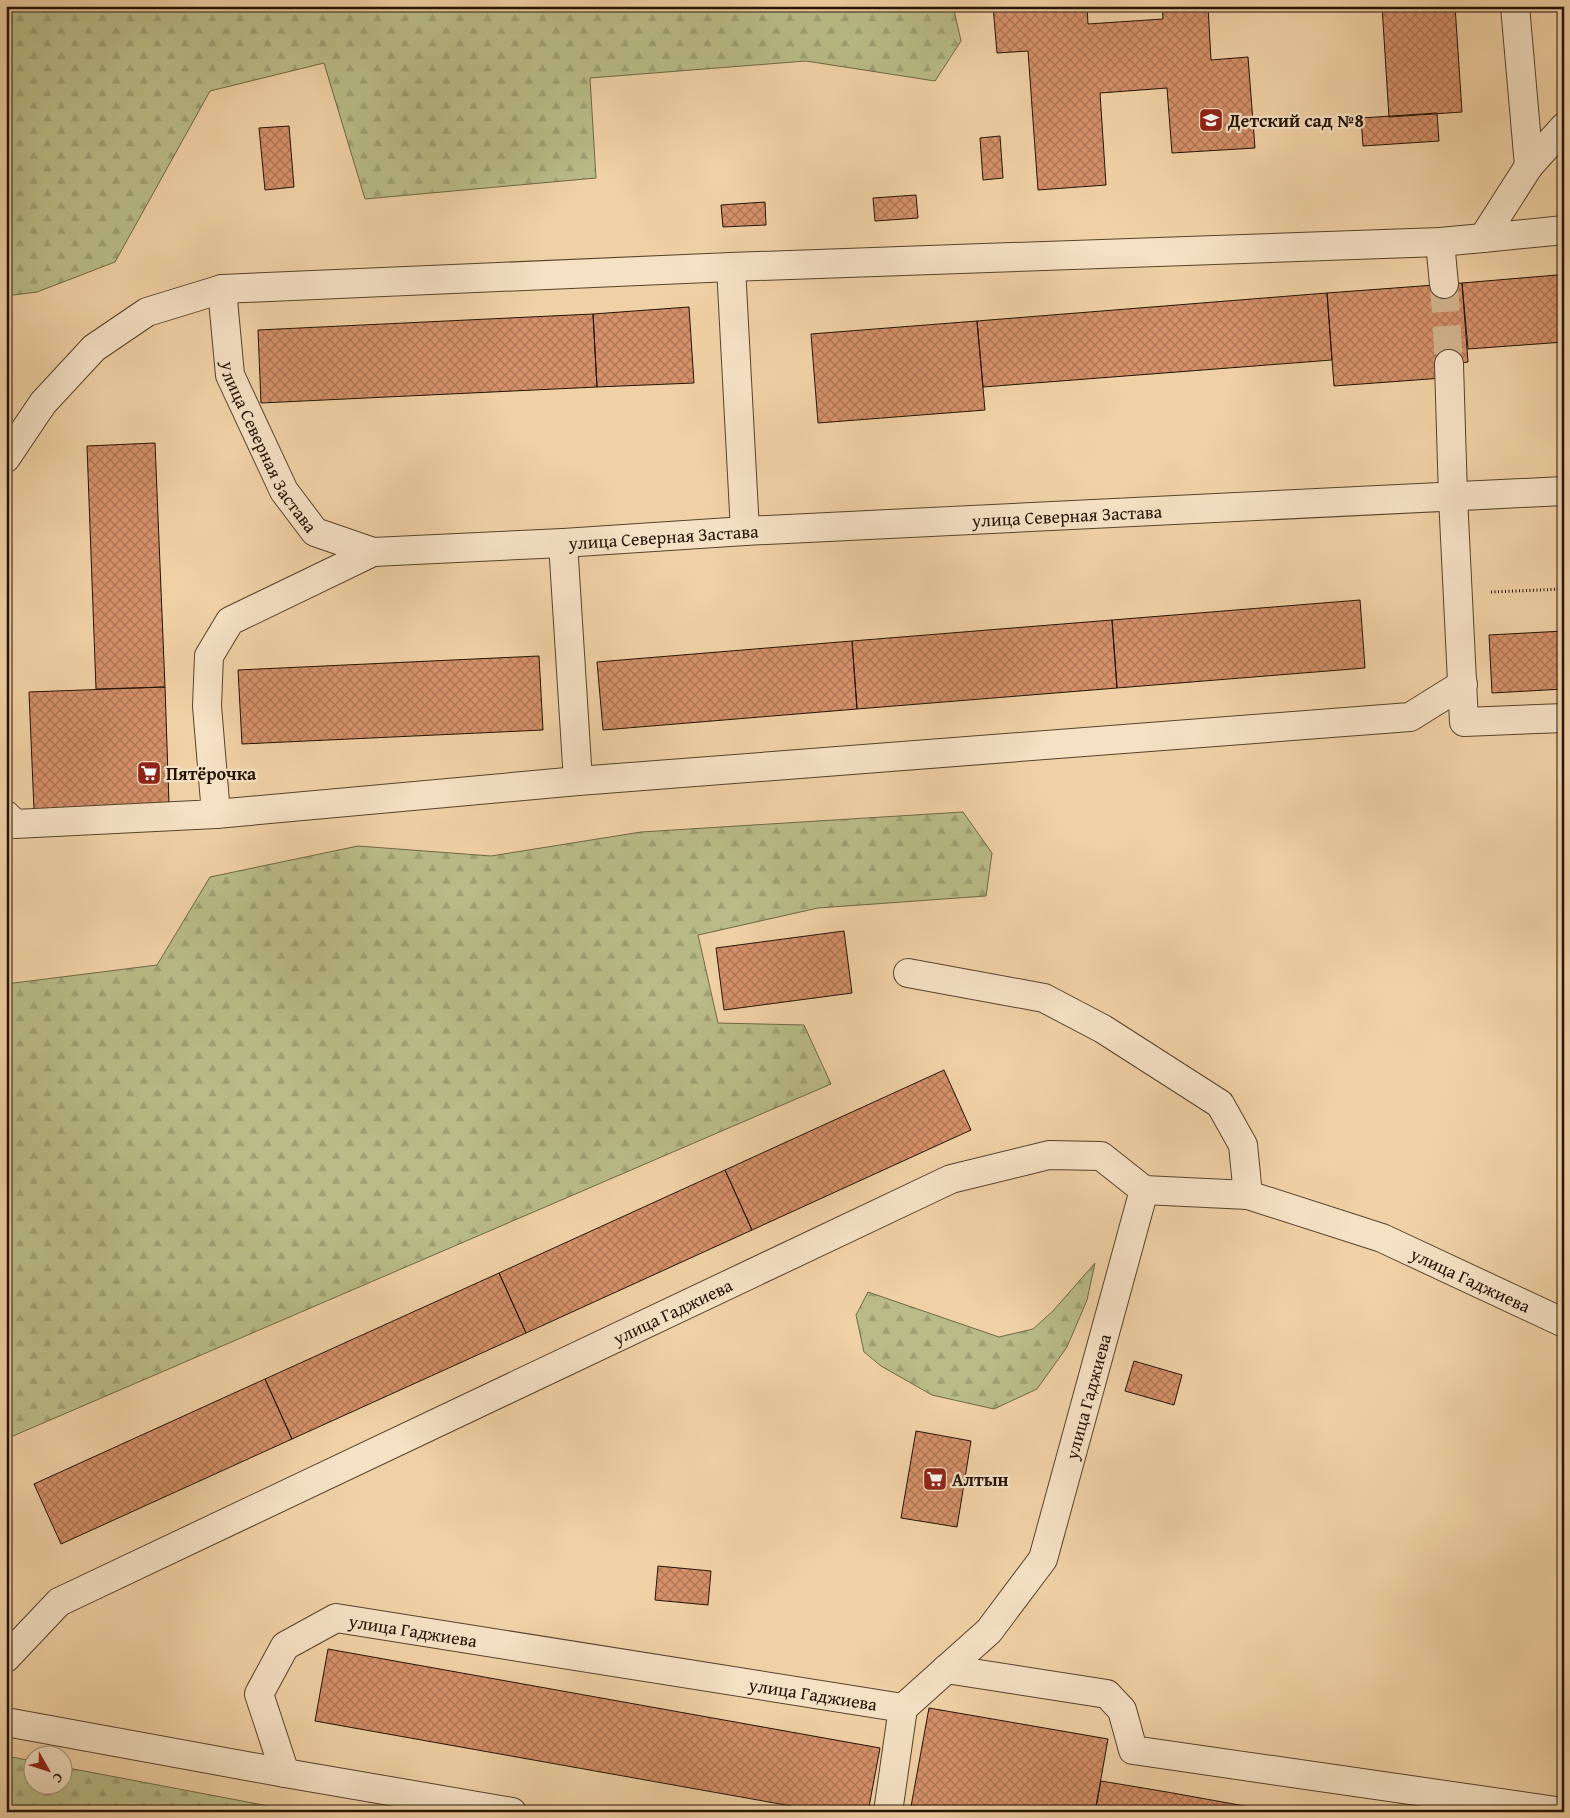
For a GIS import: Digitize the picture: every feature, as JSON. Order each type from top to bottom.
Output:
[{"type":"street","points":[[1515,6],[1529,166]]},
{"type":"street","points":[[1483,238],[1529,166],[1564,127]]},
{"type":"street","points":[[6,458],[43,403],[94,348],[147,312],[222,289],[731,267],[1440,242],[1564,230]]},
{"type":"street","points":[[1440,242],[1444,284]]},
{"type":"street","points":[[731,267],[745,531]]},
{"type":"street","name":"улица Северная Застава","points":[[222,289],[230,375],[284,491],[315,532],[373,552],[563,544],[745,531],[1564,491]]},
{"type":"street","points":[[1449,364],[1453,497],[1464,722],[1564,718]]},
{"type":"street","points":[[563,544],[578,781]]},
{"type":"street","points":[[216,814],[208,706],[209,656],[230,621],[373,552]]},
{"type":"street","points":[[6,815],[14,824],[216,814],[578,781],[1410,717],[1463,684]]},
{"type":"street","points":[[908,973],[1044,998],[1103,1029],[1220,1104],[1243,1145],[1248,1194]]},
{"type":"street","name":"улица Гаджиева","points":[[6,1658],[59,1602],[951,1178],[1049,1155],[1101,1156],[1144,1190],[1248,1194],[1382,1238],[1564,1323]]},
{"type":"street","name":"улица Гаджиева","points":[[285,1773],[259,1694],[285,1646],[336,1618],[903,1708],[989,1631],[1042,1559],[1144,1190]]},
{"type":"street","points":[[946,1669],[1107,1694],[1122,1710],[1133,1750],[1563,1812]]},
{"type":"street","points":[[888,1812],[903,1708]]},
{"type":"street","points":[[6,1722],[512,1812]]},
{"type":"path","points":[[1458,593],[1564,589]]},
{"type":"green space","points":[[6,6],[953,6],[961,41],[935,81],[806,61],[590,78],[596,178],[365,199],[324,63],[210,91],[115,262],[37,292],[6,296]]},
{"type":"green space","points":[[963,812],[992,853],[986,896],[818,908],[698,935],[718,1023],[804,1025],[831,1084],[6,1439],[6,984],[157,965],[210,877],[358,846],[491,856],[641,832]]},
{"type":"green space","points":[[1095,1263],[1087,1300],[1067,1347],[1037,1389],[994,1409],[932,1395],[881,1366],[864,1352],[856,1315],[868,1292],[999,1337],[1033,1329],[1053,1311]]},
{"type":"green space","points":[[6,1756],[22,1759],[22,1796],[72,1796],[72,1769],[300,1812],[6,1812]]},
{"type":"building","name":"Детский сад №8","points":[[993,6],[1087,6],[1088,24],[1163,19],[1162,6],[1208,6],[1211,60],[1248,57],[1255,148],[1172,153],[1167,88],[1100,93],[1106,185],[1038,190],[1028,51],[997,53]]},
{"type":"building","points":[[1382,6],[1455,6],[1462,112],[1389,117]]},
{"type":"building","points":[[1437,113],[1439,141],[1363,146],[1361,118]]},
{"type":"building","points":[[289,126],[294,187],[265,190],[259,128]]},
{"type":"building","points":[[1000,136],[1003,178],[983,180],[980,138]]},
{"type":"building","points":[[916,195],[918,218],[875,221],[873,198]]},
{"type":"building","points":[[765,202],[766,225],[723,227],[721,205]]},
{"type":"building","points":[[1564,275],[1564,342],[1468,349],[1462,283]]},
{"type":"building","points":[[1462,283],[1468,362],[1442,365],[1443,378],[1334,386],[1327,293]]},
{"type":"building","points":[[1327,293],[1332,360],[983,387],[977,321]]},
{"type":"building","points":[[689,307],[694,383],[597,387],[593,314]]},
{"type":"building","points":[[593,314],[597,387],[261,403],[258,330]]},
{"type":"building","points":[[977,321],[985,410],[818,423],[811,334]]},
{"type":"building","points":[[155,443],[165,687],[96,689],[87,446]]},
{"type":"building","points":[[1360,600],[1365,668],[1117,688],[1112,620]]},
{"type":"building","points":[[1112,620],[1117,688],[857,709],[852,641]]},
{"type":"building","points":[[1564,631],[1564,689],[1492,693],[1489,635]]},
{"type":"building","points":[[852,641],[857,709],[603,730],[597,662]]},
{"type":"building","points":[[539,656],[543,730],[242,744],[238,670]]},
{"type":"building","points":[[165,687],[169,804],[34,810],[29,692]]},
{"type":"building","points":[[844,931],[852,993],[724,1010],[716,948]]},
{"type":"building","points":[[944,1070],[971,1130],[752,1230],[725,1170]]},
{"type":"building","points":[[725,1170],[752,1230],[526,1333],[499,1273]]},
{"type":"building","points":[[499,1273],[526,1333],[292,1439],[265,1379]]},
{"type":"building","points":[[1134,1361],[1182,1375],[1174,1405],[1125,1391]]},
{"type":"building","points":[[265,1379],[292,1439],[61,1544],[34,1484]]},
{"type":"building","points":[[916,1431],[971,1441],[957,1527],[901,1518]]},
{"type":"building","points":[[658,1566],[711,1571],[708,1605],[655,1600]]},
{"type":"building","points":[[328,1649],[880,1748],[868,1812],[825,1812],[315,1721]]},
{"type":"building","points":[[929,1708],[1108,1739],[1095,1812],[910,1812]]},
{"type":"building","points":[[1101,1781],[1167,1792],[1278,1812],[1095,1812]]},
{"type":"tunnel","points":[[1444,284],[1449,364]]},
{"type":"place","name":"Детский сад №8","points":[[1211,120]]},
{"type":"place","name":"Пятёрочка","points":[[149,773]]},
{"type":"place","name":"Алтын","points":[[935,1479]]}]
